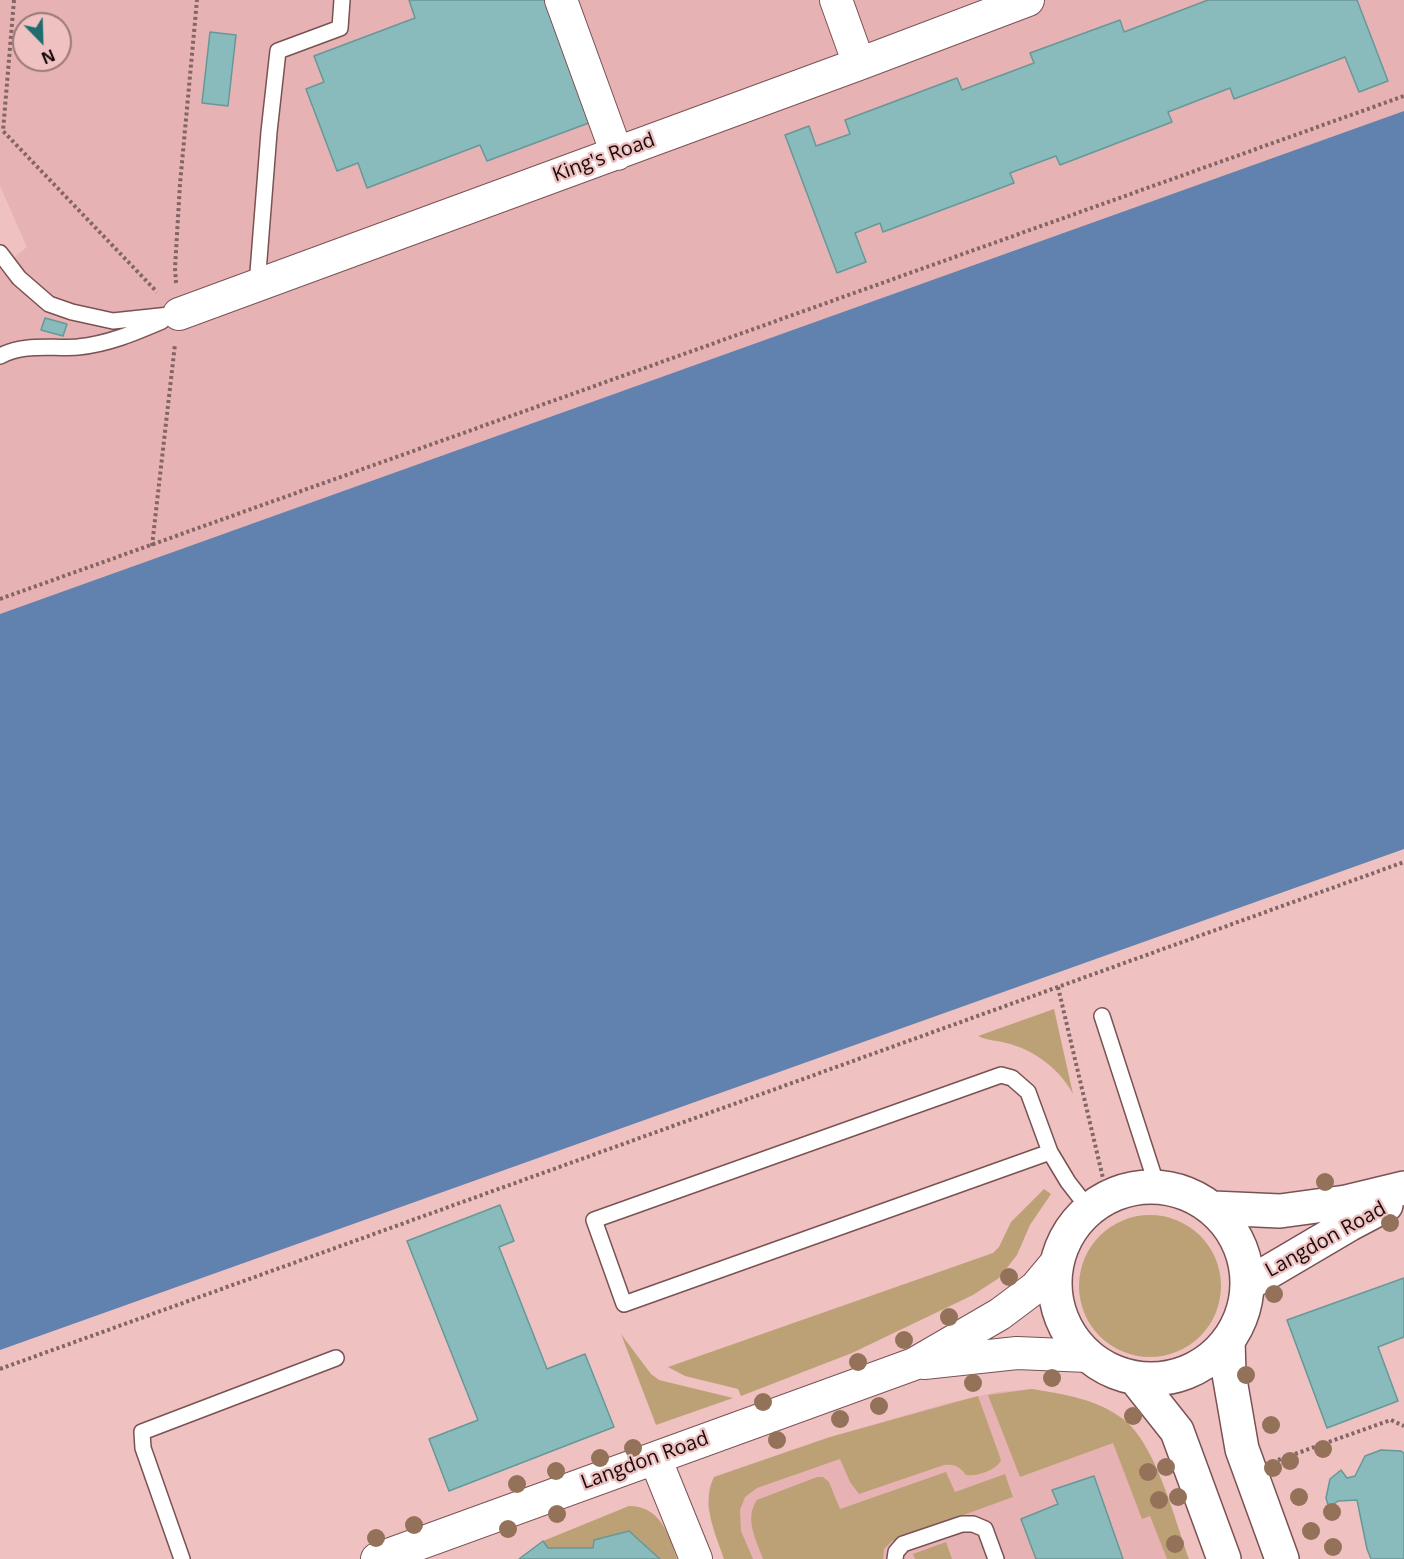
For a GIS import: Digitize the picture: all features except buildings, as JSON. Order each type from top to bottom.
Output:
[{"type":"street","points":[[561,0],[617,154]]},
{"type":"street","points":[[836,0],[859,64]]},
{"type":"street","name":"King's Road","points":[[179,314],[617,154],[1028,0]]},
{"type":"street","points":[[1157,1186],[1187,1193],[1213,1208],[1228,1224],[1239,1242],[1245,1262],[1248,1284],[1246,1304],[1239,1323],[1228,1340],[1210,1359],[1187,1372],[1161,1379],[1135,1378],[1102,1366],[1088,1356],[1071,1337],[1059,1314],[1054,1289],[1056,1263],[1062,1244],[1072,1226],[1098,1203],[1131,1188],[1157,1186]]},
{"type":"street","name":"Langdon Road","points":[[1213,1208],[1280,1211],[1346,1202],[1404,1188]]},
{"type":"street","name":"Langdon Road","points":[[1248,1284],[1350,1224],[1404,1196]]},
{"type":"street","name":"Langdon Road","points":[[376,1559],[914,1364],[1000,1314],[1036,1287],[1056,1263]]},
{"type":"street","points":[[1228,1340],[1232,1397],[1242,1449],[1282,1559]]},
{"type":"street","name":"Langdon Road","points":[[914,1364],[1017,1353],[1088,1356]]},
{"type":"street","points":[[1135,1378],[1177,1431],[1224,1559]]},
{"type":"street","points":[[655,1458],[696,1559]]},
{"type":"lane","points":[[257,285],[278,51],[340,28],[342,0]]},
{"type":"lane","points":[[0,253],[19,278],[49,304],[72,312],[113,321],[179,314]]},
{"type":"lane","points":[[0,356],[11,350],[38,346],[77,347],[113,342],[179,314]]},
{"type":"lane","points":[[1102,1016],[1157,1186]]},
{"type":"lane","points":[[1050,1152],[624,1304],[594,1220],[1001,1075],[1012,1078],[1028,1092],[1050,1152],[1068,1182],[1098,1203]]},
{"type":"lane","points":[[182,1559],[142,1448],[142,1432],[336,1358]]},
{"type":"lane","points":[[895,1559],[896,1552],[903,1544],[962,1524],[973,1524],[985,1529],[996,1559]]},
{"type":"path","points":[[14,0],[3,131],[179,314]]},
{"type":"path","points":[[152,546],[179,314],[175,268],[197,0]]},
{"type":"path","points":[[0,599],[1404,96]]},
{"type":"path","points":[[0,1369],[1404,862]]},
{"type":"path","points":[[1058,987],[1098,1203]]},
{"type":"path","points":[[1249,1470],[1391,1420],[1404,1426]]},
{"type":"shaded area","points":[[0,0],[1404,0],[1404,111],[0,614],[0,269],[27,247],[0,186]]},
{"type":"shaded area","points":[[1054,1009],[1073,1094],[1061,1076],[1036,1055],[1016,1046],[978,1036]]},
{"type":"shaded area","points":[[1044,1189],[1051,1194],[1030,1225],[1017,1255],[999,1278],[973,1295],[852,1353],[741,1396],[738,1389],[685,1376],[668,1367],[993,1253],[999,1247],[1011,1222]]},
{"type":"shaded area","points":[[1150,1215],[1177,1220],[1200,1236],[1216,1259],[1221,1286],[1216,1313],[1200,1336],[1177,1352],[1150,1357],[1123,1352],[1100,1336],[1084,1313],[1079,1286],[1084,1259],[1100,1236],[1123,1220]]},
{"type":"shaded area","points":[[621,1334],[651,1374],[659,1380],[733,1398],[656,1425]]},
{"type":"shaded area","points":[[1032,1389],[1093,1403],[1123,1419],[1132,1428],[1154,1462],[1189,1559],[724,1559],[708,1507],[709,1488],[714,1477],[830,1437],[948,1403],[997,1392]]},
{"type":"shaded area","points":[[1032,1389],[1091,1402],[1113,1412],[1135,1431],[1155,1464],[1189,1559],[1167,1559],[1150,1516],[1142,1519],[1113,1443],[1020,1477],[988,1395]]},
{"type":"shaded area","points":[[978,1396],[1001,1460],[995,1467],[980,1474],[966,1475],[956,1466],[944,1465],[859,1494],[850,1482],[840,1459],[757,1488],[745,1497],[740,1510],[741,1531],[753,1559],[724,1559],[713,1529],[709,1508],[710,1487],[714,1477],[830,1437]]},
{"type":"shaded area","points":[[946,1472],[955,1492],[1005,1474],[1013,1497],[892,1541],[884,1549],[883,1559],[763,1559],[751,1522],[751,1514],[757,1500],[817,1477],[823,1477],[829,1482],[840,1509]]},
{"type":"shaded area","points":[[629,1506],[640,1507],[656,1516],[666,1531],[677,1559],[660,1559],[628,1531],[594,1540],[593,1548],[548,1548],[543,1541]]},
{"type":"shaded area","points":[[946,1542],[952,1559],[915,1559],[913,1554]]},
{"type":"water","points":[[1404,111],[1404,849],[0,1350],[0,614]]}]
